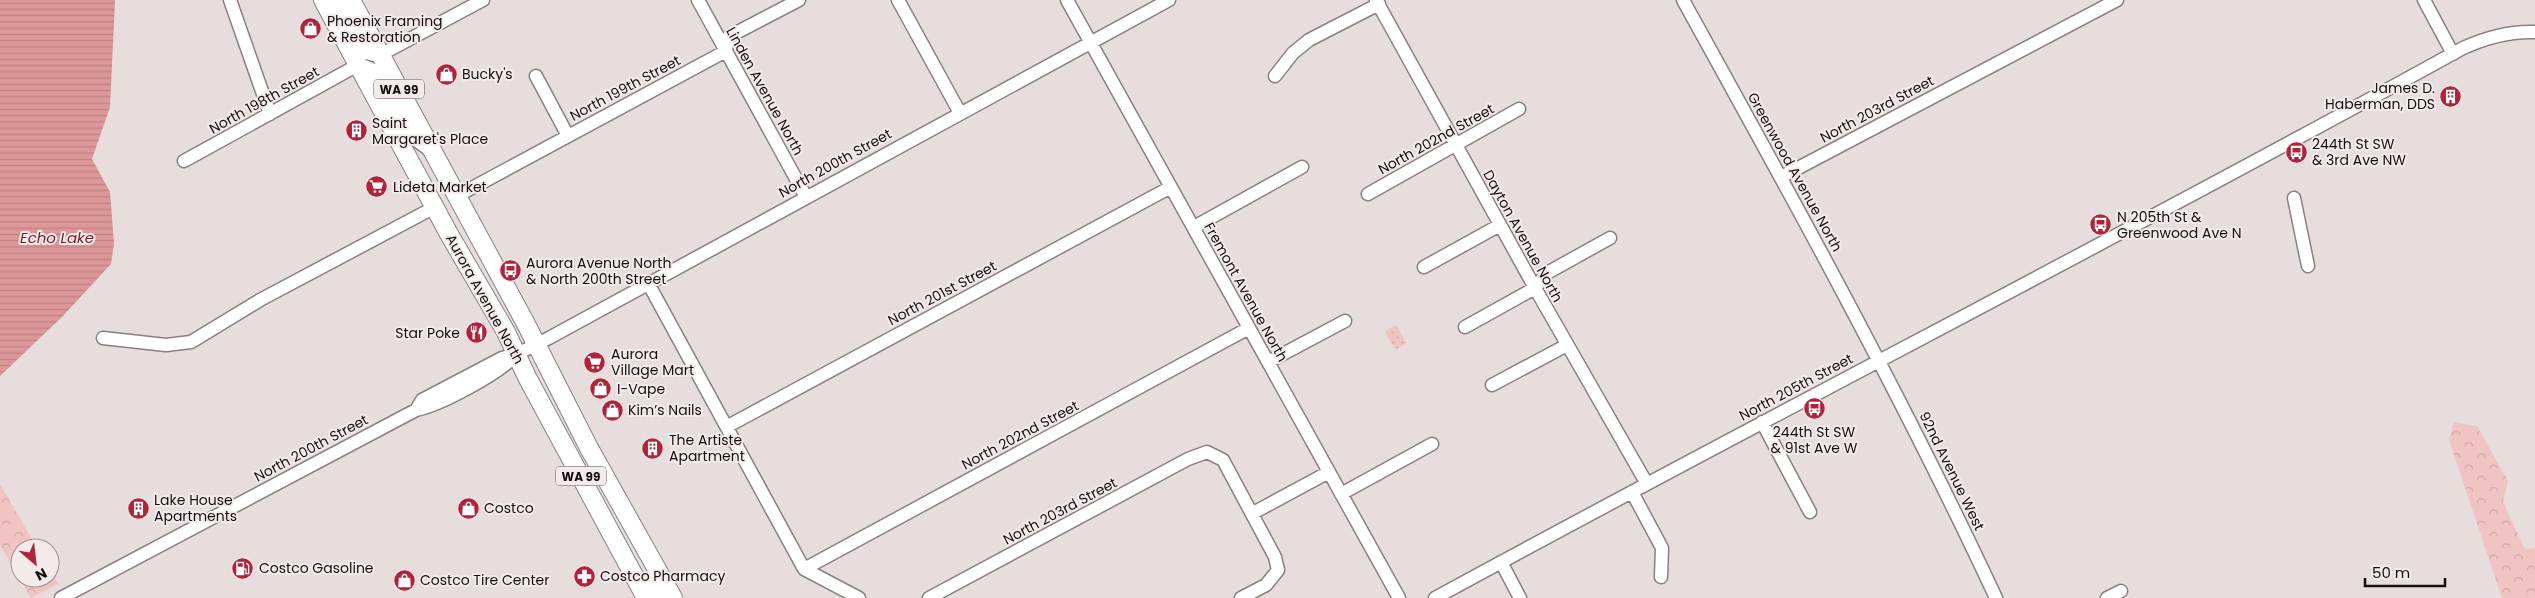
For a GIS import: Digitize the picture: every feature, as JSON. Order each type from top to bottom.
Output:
[{"type":"highway","name":"Aurora Avenue North","points":[[323,0],[435,207],[493,308],[646,598]]},
{"type":"highway","name":"Aurora Avenue North","points":[[351,0],[457,196],[601,470],[674,598]]},
{"type":"main road","points":[[337,0],[364,50],[368,54],[380,55]]},
{"type":"main road","points":[[358,65],[377,73],[414,137],[432,150]]},
{"type":"main road","points":[[636,578],[649,584],[659,598]]},
{"type":"street","points":[[230,0],[270,114]]},
{"type":"street","points":[[380,55],[483,0]]},
{"type":"street","name":"Linden Avenue North","points":[[698,0],[806,197]]},
{"type":"street","points":[[726,51],[728,37],[799,0]]},
{"type":"street","points":[[898,0],[960,113]]},
{"type":"street","name":"Fremont Avenue North","points":[[1068,0],[1398,598]]},
{"type":"street","name":"North 200th Street","points":[[61,598],[416,410],[426,408],[479,381],[506,365],[517,354],[1169,0]]},
{"type":"street","name":"Greenwood Avenue North","points":[[1683,0],[1879,359]]},
{"type":"street","name":"North 203rd Street","points":[[1781,177],[2117,0]]},
{"type":"street","points":[[2424,0],[2453,54]]},
{"type":"street","points":[[1275,76],[1293,53],[1309,40],[1377,2]]},
{"type":"street","name":"Dayton Avenue North","points":[[1377,2],[1535,288],[1647,484]]},
{"type":"street","name":"North 205th Street","points":[[1435,598],[1879,359],[2174,205],[2453,54],[2485,38],[2511,32],[2535,32]]},
{"type":"street","name":"North 199th Street","points":[[457,196],[726,51]]},
{"type":"street","name":"North 198th Street","points":[[184,161],[358,65]]},
{"type":"street","points":[[536,76],[568,136]]},
{"type":"street","name":"North 202nd Street","points":[[1368,194],[1519,109]]},
{"type":"street","points":[[1194,228],[1302,167]]},
{"type":"street","name":"North 201st Street","points":[[728,426],[1171,187]]},
{"type":"street","points":[[2294,198],[2308,266]]},
{"type":"street","points":[[103,338],[166,345],[191,342],[260,300],[435,207]]},
{"type":"street","points":[[1424,267],[1500,225]]},
{"type":"street","points":[[1465,327],[1535,288],[1547,273],[1610,238]]},
{"type":"street","points":[[648,283],[728,426],[804,569],[859,598]]},
{"type":"street","points":[[1268,362],[1345,321]]},
{"type":"street","name":"North 202nd Street","points":[[804,569],[1249,328]]},
{"type":"street","points":[[1492,385],[1568,345]]},
{"type":"street","name":"92nd Avenue West","points":[[1879,359],[1951,501],[1996,598]]},
{"type":"street","points":[[1762,422],[1810,512]]},
{"type":"street","points":[[1341,494],[1432,444]]},
{"type":"street","name":"North 203rd Street","points":[[929,598],[1188,459],[1207,452],[1223,460],[1253,513]]},
{"type":"street","points":[[1241,598],[1266,585],[1278,570],[1275,557],[1253,513],[1329,472]]},
{"type":"street","points":[[1632,492],[1662,548],[1661,577]]},
{"type":"street","points":[[1501,562],[1520,598]]},
{"type":"street","points":[[2107,598],[2121,591]]},
{"type":"green space","points":[[1396,325],[1407,343],[1395,350],[1385,331]]},
{"type":"green space","points":[[2454,422],[2477,426],[2508,481],[2503,502],[2525,549],[2535,548],[2535,598],[2502,598],[2449,440]]},
{"type":"green space","points":[[0,484],[31,538],[10,538],[10,562],[0,545]]},
{"type":"green space","points":[[25,588],[50,588],[31,598]]},
{"type":"water","name":"Echo Lake","points":[[0,0],[115,0],[110,107],[92,159],[110,192],[114,244],[111,264],[62,317],[0,376]]},
{"type":"place","name":"Phoenix Framing & Restoration","points":[[311,29]]},
{"type":"place","name":"Bucky's","points":[[446,74]]},
{"type":"place","name":"James D. Haberman, DDS","points":[[2451,96]]},
{"type":"place","name":"Saint Margaret's Place","points":[[356,131]]},
{"type":"place","name":"244th St SW & 3rd Ave NW","points":[[2296,152]]},
{"type":"place","name":"Lideta Market","points":[[377,187]]},
{"type":"place","name":"N 205th St & Greenwood Ave N","points":[[2101,225]]},
{"type":"place","name":"Aurora Avenue North & North 200th Street","points":[[510,271]]},
{"type":"place","name":"Star Poke","points":[[476,333]]},
{"type":"place","name":"Aurora Village Mart","points":[[595,362]]},
{"type":"place","name":"I-Vape","points":[[601,389]]},
{"type":"place","name":"244th St SW & 91st Ave W","points":[[1814,409]]},
{"type":"place","name":"Kim’s Nails","points":[[612,410]]},
{"type":"place","name":"The Artiste Apartment","points":[[653,448]]},
{"type":"place","name":"Lake House Apartments","points":[[138,508]]},
{"type":"place","name":"Costco","points":[[468,508]]},
{"type":"place","name":"Costco Gasoline","points":[[243,568]]},
{"type":"place","name":"Costco Pharmacy","points":[[584,576]]},
{"type":"place","name":"Costco Tire Center","points":[[404,580]]}]
